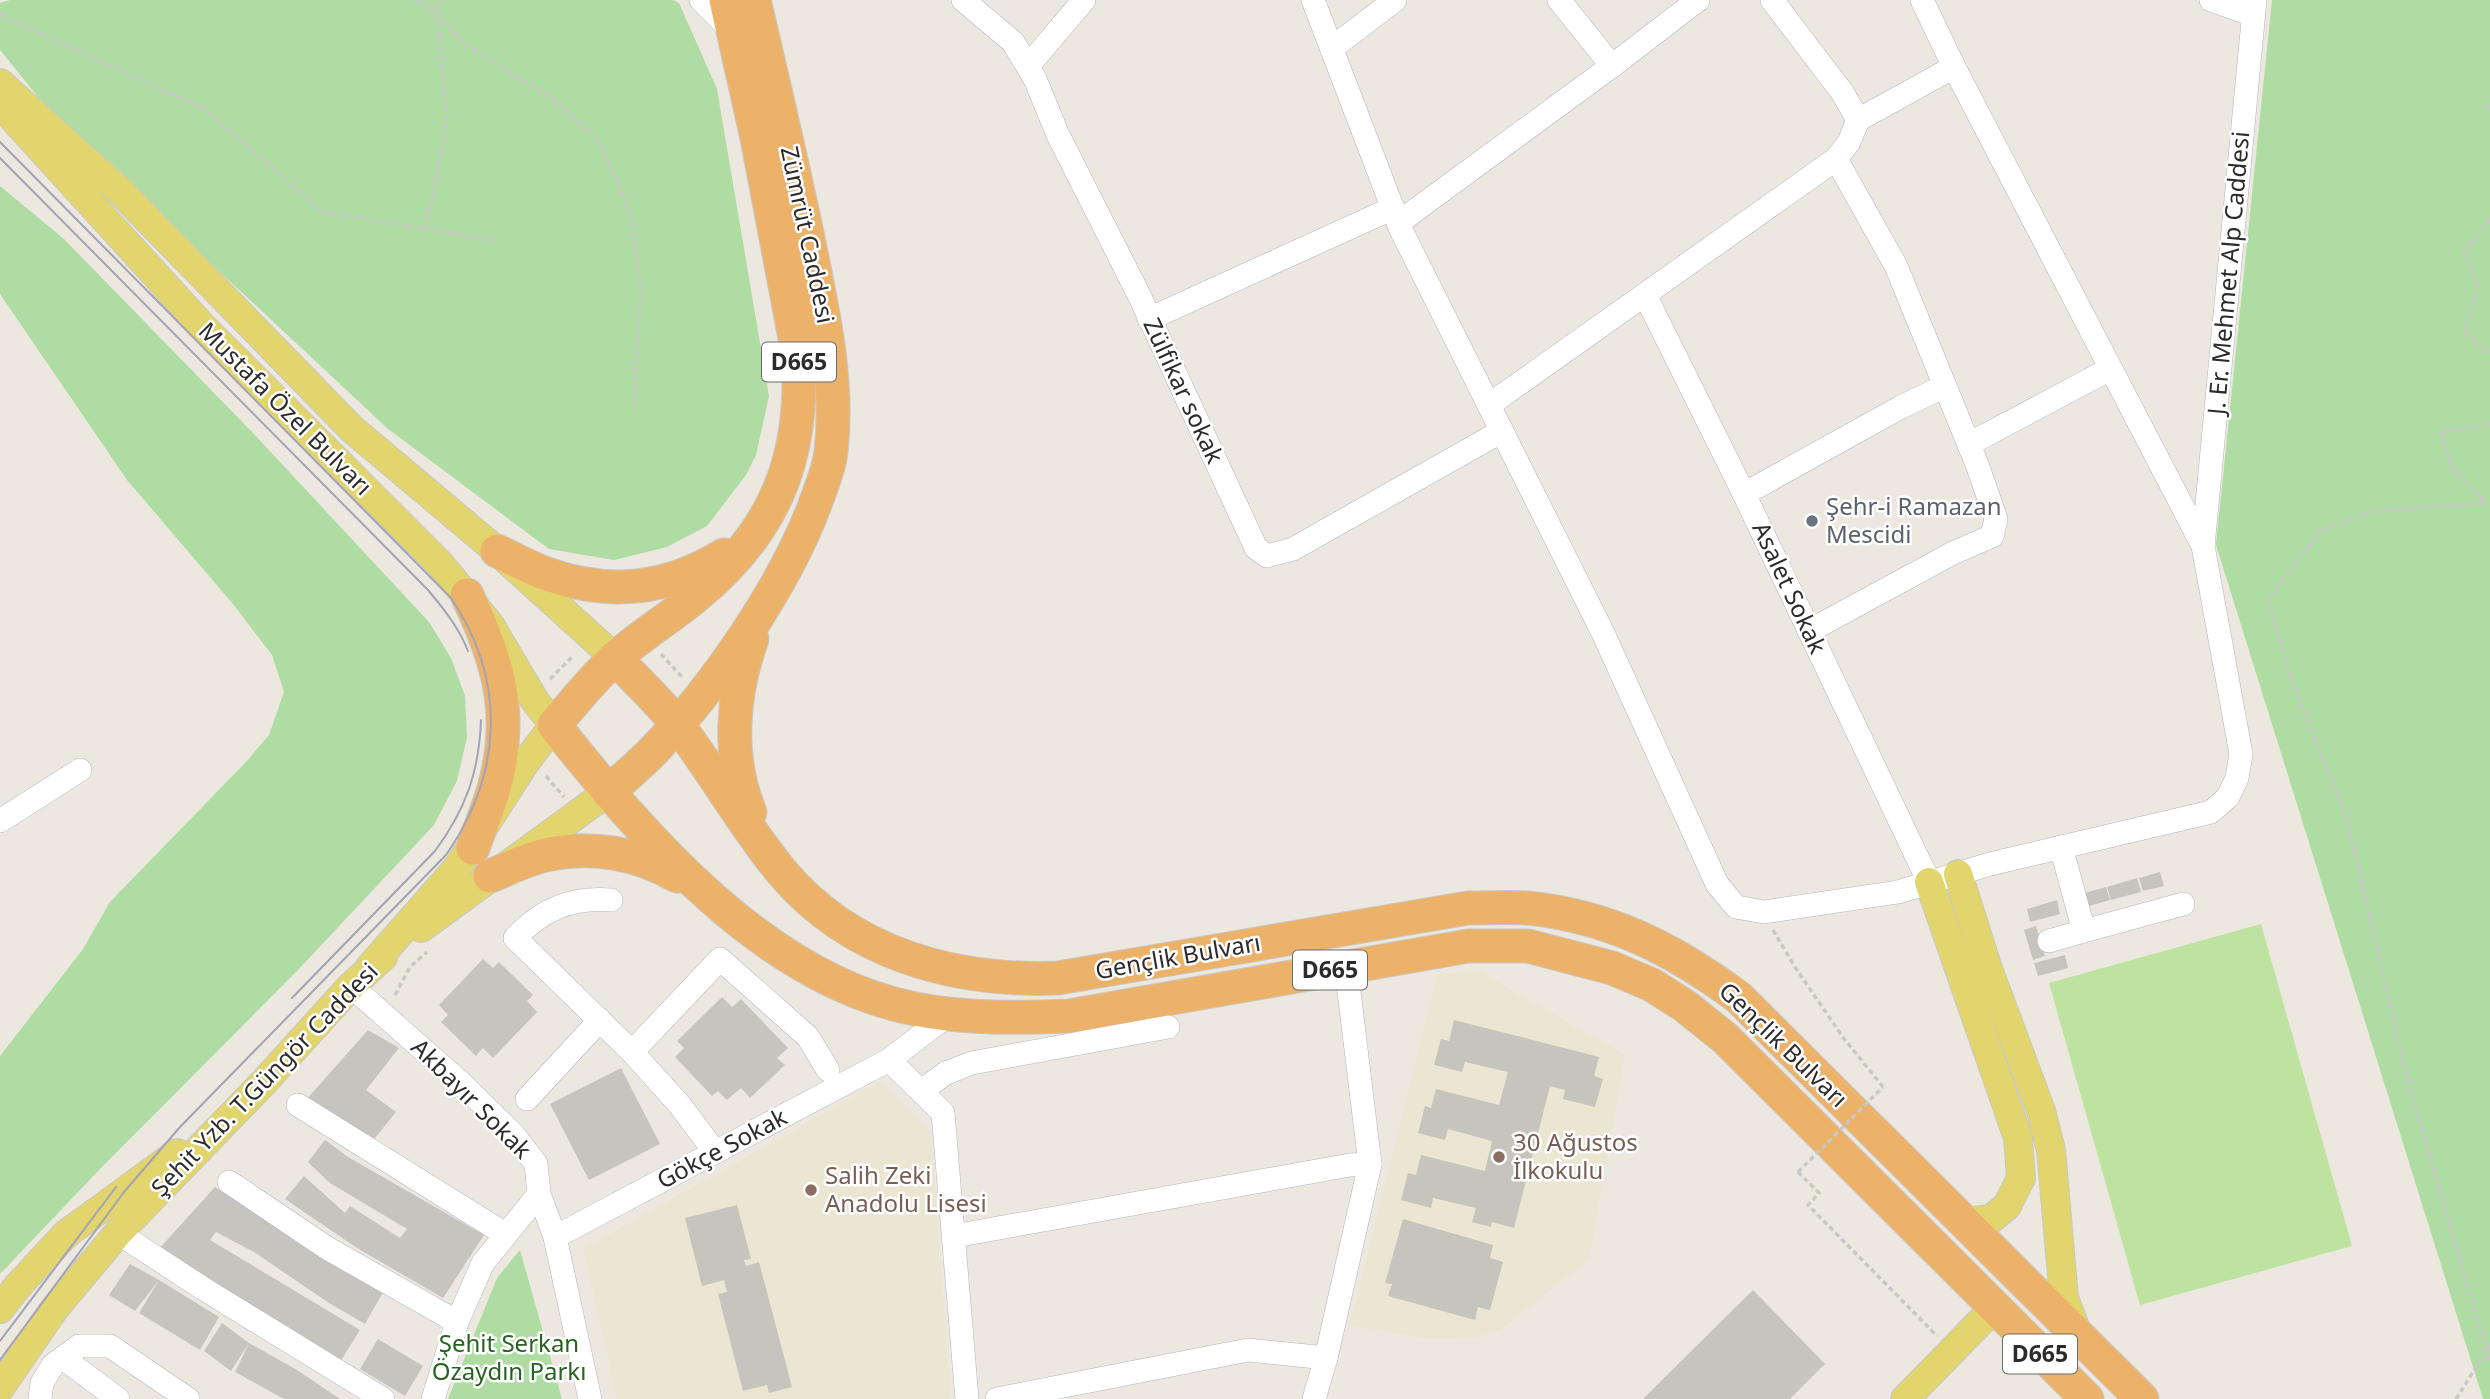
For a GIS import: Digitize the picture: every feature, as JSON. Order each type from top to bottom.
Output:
[{"type":"highway","name":"D665","points":[[608,792],[554,725],[615,658],[695,597],[746,548],[788,471],[796,435],[800,386],[798,354],[726,0]]},
{"type":"highway","name":"Zümrüt Caddesi","points":[[608,792],[654,750],[677,724],[708,686],[767,600],[792,557],[821,488],[831,455],[833,389],[830,349],[788,142],[754,0]]},
{"type":"highway","points":[[497,551],[546,574],[573,581],[634,587],[658,583],[700,569],[723,555],[742,540],[775,499]]},
{"type":"highway","points":[[467,595],[487,637],[497,668],[503,715],[497,777],[473,848]]},
{"type":"highway","points":[[767,600],[737,691],[736,753],[748,808],[781,870]]},
{"type":"highway","name":"Gençlik Bulvarı","points":[[615,658],[677,724],[781,870],[802,894],[832,919],[869,941],[935,968],[983,977],[1021,980],[1058,978],[1468,908],[1527,908],[1587,919],[1650,941],[1700,969],[1738,997],[2142,1399]]},
{"type":"highway","name":"Gençlik Bulvarı","points":[[608,792],[660,851],[701,890],[749,928],[832,981],[876,999],[914,1009],[949,1014],[1028,1018],[1069,1016],[1468,946],[1528,947],[1612,968],[1652,985],[1685,1006],[1725,1038],[2087,1399]]},
{"type":"highway","points":[[490,876],[543,855],[600,850],[639,858],[661,866],[701,890]]},
{"type":"main road","points":[[0,83],[122,193],[352,429],[497,551],[615,658]]},
{"type":"main road","name":"Mustafa Özel Bulvarı","points":[[0,104],[202,327],[441,565],[490,625],[535,701],[554,725]]},
{"type":"main road","points":[[361,977],[473,848],[525,763],[554,725]]},
{"type":"main road","name":"Şehit Yzb. T.Güngör Caddesi","points":[[0,1388],[55,1308],[117,1233],[361,977],[490,876],[608,792]]},
{"type":"main road","points":[[1958,874],[1987,966],[2041,1111],[2051,1150],[2064,1298],[2080,1338]]},
{"type":"main road","points":[[1929,882],[2018,1138],[2021,1178],[2007,1206],[1991,1219],[1964,1222]]},
{"type":"main road","points":[[0,1309],[66,1234],[236,1110]]},
{"type":"main road","points":[[1905,1399],[1994,1308]]},
{"type":"street","points":[[701,0],[733,32]]},
{"type":"street","name":"Zülfikar sokak","points":[[963,0],[1013,42],[1028,66],[1058,135],[1149,319],[1256,548],[1267,556],[1293,549],[1502,431]]},
{"type":"street","points":[[1028,66],[1084,0]]},
{"type":"street","points":[[1313,0],[1395,215],[1603,633],[1717,884],[1736,907],[1764,912],[1898,892],[2062,847],[2211,812],[2228,797],[2237,778],[2241,754],[2203,546],[1954,67],[1922,0]]},
{"type":"street","points":[[1332,48],[1395,0]]},
{"type":"street","points":[[1559,0],[1612,66]]},
{"type":"street","points":[[1149,319],[1395,215],[1612,66],[1698,0]]},
{"type":"street","points":[[1772,0],[1842,92],[1858,120]]},
{"type":"street","points":[[2211,0],[2254,8]]},
{"type":"street","name":"J. Er. Mehmet Alp Caddesi","points":[[2203,546],[2254,8]]},
{"type":"street","points":[[1489,405],[1836,159],[1849,142],[1858,120],[1954,67]]},
{"type":"street","points":[[1809,631],[1953,553],[1992,536],[1996,519],[1969,444],[1896,266],[1836,159]]},
{"type":"street","name":"Asalet Sokak","points":[[1645,295],[1744,494],[1929,882]]},
{"type":"street","points":[[1969,444],[2110,369]]},
{"type":"street","points":[[1744,494],[1900,407],[1945,386]]},
{"type":"street","points":[[0,821],[80,770]]},
{"type":"street","points":[[2062,847],[2084,932]]},
{"type":"street","points":[[611,900],[594,899],[562,904],[536,918],[515,938],[632,1052],[679,1104],[715,1152]]},
{"type":"street","points":[[2049,941],[2183,904]]},
{"type":"street","points":[[632,1052],[720,959],[808,1037],[828,1070]]},
{"type":"street","points":[[1314,1399],[1326,1358],[1370,1164],[1346,967]]},
{"type":"street","name":"Akbayır Sokak","points":[[361,977],[385,1017],[461,1083],[514,1135],[536,1164],[539,1194],[555,1237],[590,1399]]},
{"type":"street","name":"Gökçe Sokak","points":[[555,1237],[889,1060],[949,1014]]},
{"type":"street","points":[[527,1099],[600,1020]]},
{"type":"street","points":[[921,1091],[946,1073],[972,1063],[1168,1027]]},
{"type":"street","points":[[889,1060],[943,1113],[967,1399]]},
{"type":"street","points":[[298,1105],[505,1234]]},
{"type":"street","points":[[954,1236],[1350,1165],[1370,1164]]},
{"type":"street","points":[[229,1182],[327,1248],[457,1322]]},
{"type":"street","points":[[433,1399],[457,1322],[482,1263],[539,1194]]},
{"type":"street","points":[[117,1233],[383,1399]]},
{"type":"street","points":[[40,1399],[42,1383],[53,1365],[79,1346],[110,1346],[188,1399]]},
{"type":"street","points":[[997,1399],[1248,1350],[1326,1358]]},
{"type":"street","points":[[63,1358],[118,1399]]},
{"type":"path","points":[[415,0],[437,13],[463,43],[553,99],[599,141],[631,215],[641,290],[634,405]]},
{"type":"path","points":[[426,229],[447,122],[437,13],[440,0]]},
{"type":"path","points":[[0,13],[203,108],[321,211],[498,241]]},
{"type":"path","points":[[2490,219],[2464,253],[2478,286],[2465,332],[2490,354]]},
{"type":"path","points":[[2490,422],[2487,425],[2441,432],[2452,467],[2486,503],[2374,511],[2320,531],[2269,600],[2289,673],[2346,815],[2409,1085],[2490,1363]]},
{"type":"path","points":[[550,679],[576,653]]},
{"type":"path","points":[[660,653],[684,679]]},
{"type":"path","points":[[538,768],[570,804]]},
{"type":"path","points":[[1764,912],[1806,984],[1863,1065],[1883,1087],[1798,1172],[1819,1193],[1808,1205],[1952,1351]]},
{"type":"path","points":[[385,1017],[393,1007],[396,991],[410,967],[429,950]]},
{"type":"path","points":[[2456,1399],[2490,1345]]},
{"type":"shaded area","name":"30 Ağustos İlkokulu","points":[[1478,971],[1625,1055],[1589,1259],[1502,1329],[1476,1338],[1430,1339],[1350,1325],[1437,974]]},
{"type":"shaded area","name":"Salih Zeki Anadolu Lisesi","points":[[881,1081],[931,1132],[951,1399],[617,1399],[583,1249]]},
{"type":"green space","points":[[10,0],[673,0],[679,3],[717,89],[769,396],[756,455],[746,475],[707,526],[667,547],[614,560],[549,549],[387,428],[57,120],[0,50],[0,3]]},
{"type":"green space","points":[[2272,0],[2490,0],[2490,1399],[2483,1399],[2216,545]]},
{"type":"green space","points":[[0,186],[64,239],[253,433],[429,622],[451,658],[465,696],[467,737],[457,781],[434,825],[298,970],[0,1274],[0,1056],[83,949],[110,902],[269,735],[284,692],[272,655],[233,604],[127,480],[0,294]]},
{"type":"green space","points":[[2261,924],[2352,1246],[2140,1305],[2049,983]]},
{"type":"green space","name":"Şehit Serkan Özaydın Parkı","points":[[520,1250],[562,1399],[448,1399],[497,1278]]},
{"type":"building","points":[[2160,872],[2164,886],[2143,891],[2139,878]]},
{"type":"building","points":[[2137,878],[2141,892],[2111,900],[2107,887]]},
{"type":"building","points":[[2106,887],[2110,900],[2089,906],[2085,893]]},
{"type":"building","points":[[2057,900],[2060,914],[2030,922],[2027,909]]},
{"type":"building","points":[[2036,926],[2045,956],[2033,960],[2024,930]]},
{"type":"building","points":[[2065,955],[2068,968],[2038,976],[2034,963]]},
{"type":"building","points":[[483,959],[493,968],[499,962],[533,995],[527,1001],[537,1012],[493,1058],[483,1048],[476,1056],[441,1022],[448,1015],[439,1005]]},
{"type":"building","points":[[722,997],[732,1007],[741,999],[788,1048],[777,1058],[785,1065],[750,1098],[741,1088],[727,1100],[718,1091],[712,1096],[675,1057],[684,1048],[677,1041]]},
{"type":"building","points":[[1454,1020],[1599,1057],[1594,1076],[1603,1079],[1595,1107],[1563,1099],[1565,1090],[1550,1086],[1514,1228],[1492,1222],[1491,1227],[1472,1222],[1476,1208],[1433,1198],[1431,1208],[1401,1200],[1408,1173],[1416,1175],[1421,1155],[1485,1171],[1492,1141],[1448,1129],[1445,1140],[1418,1133],[1425,1106],[1431,1108],[1436,1089],[1499,1105],[1508,1072],[1465,1062],[1462,1072],[1434,1065],[1441,1039],[1449,1041]]},
{"type":"building","points":[[368,1030],[399,1048],[366,1090],[396,1112],[371,1143],[306,1100]]},
{"type":"building","points":[[621,1068],[660,1144],[589,1180],[550,1104]]},
{"type":"building","points":[[325,1140],[348,1157],[484,1235],[443,1298],[357,1248],[285,1199],[304,1176],[345,1213],[350,1206],[400,1238],[407,1229],[330,1183],[308,1162]]},
{"type":"building","points":[[215,1187],[383,1292],[365,1324],[254,1252],[216,1232],[210,1240],[360,1330],[340,1362],[158,1250]]},
{"type":"building","points":[[737,1205],[751,1259],[744,1260],[746,1266],[759,1262],[792,1387],[769,1393],[767,1385],[743,1391],[718,1294],[727,1292],[724,1280],[702,1286],[685,1218]]},
{"type":"building","points":[[1403,1219],[1493,1245],[1490,1258],[1503,1262],[1490,1310],[1478,1307],[1475,1320],[1388,1296],[1392,1284],[1385,1283]]},
{"type":"building","points":[[130,1264],[159,1280],[135,1311],[109,1295]]},
{"type":"building","points":[[159,1280],[219,1317],[200,1350],[139,1313]]},
{"type":"building","points":[[1753,1290],[1825,1364],[1790,1399],[1643,1399]]},
{"type":"building","points":[[222,1323],[249,1343],[231,1371],[204,1351]]},
{"type":"building","points":[[378,1339],[423,1366],[405,1396],[360,1369]]},
{"type":"building","points":[[249,1343],[297,1370],[340,1399],[284,1399],[235,1372]]},
{"type":"tram line","points":[[0,142],[451,598],[469,630],[482,662],[489,694],[491,727],[479,792],[465,824],[446,855],[180,1127],[124,1192],[0,1360]]},
{"type":"tram line","points":[[0,158],[428,590],[451,619],[468,651]]},
{"type":"tram line","points":[[292,998],[435,851],[446,835],[463,805],[474,773],[481,720]]},
{"type":"tram line","points":[[0,1341],[116,1187]]},
{"type":"place","name":"Şehr-i Ramazan Mescidi","points":[[1812,521]]},
{"type":"place","name":"30 Ağustos İlkokulu","points":[[1499,1157]]},
{"type":"place","name":"Salih Zeki Anadolu Lisesi","points":[[811,1190]]}]
